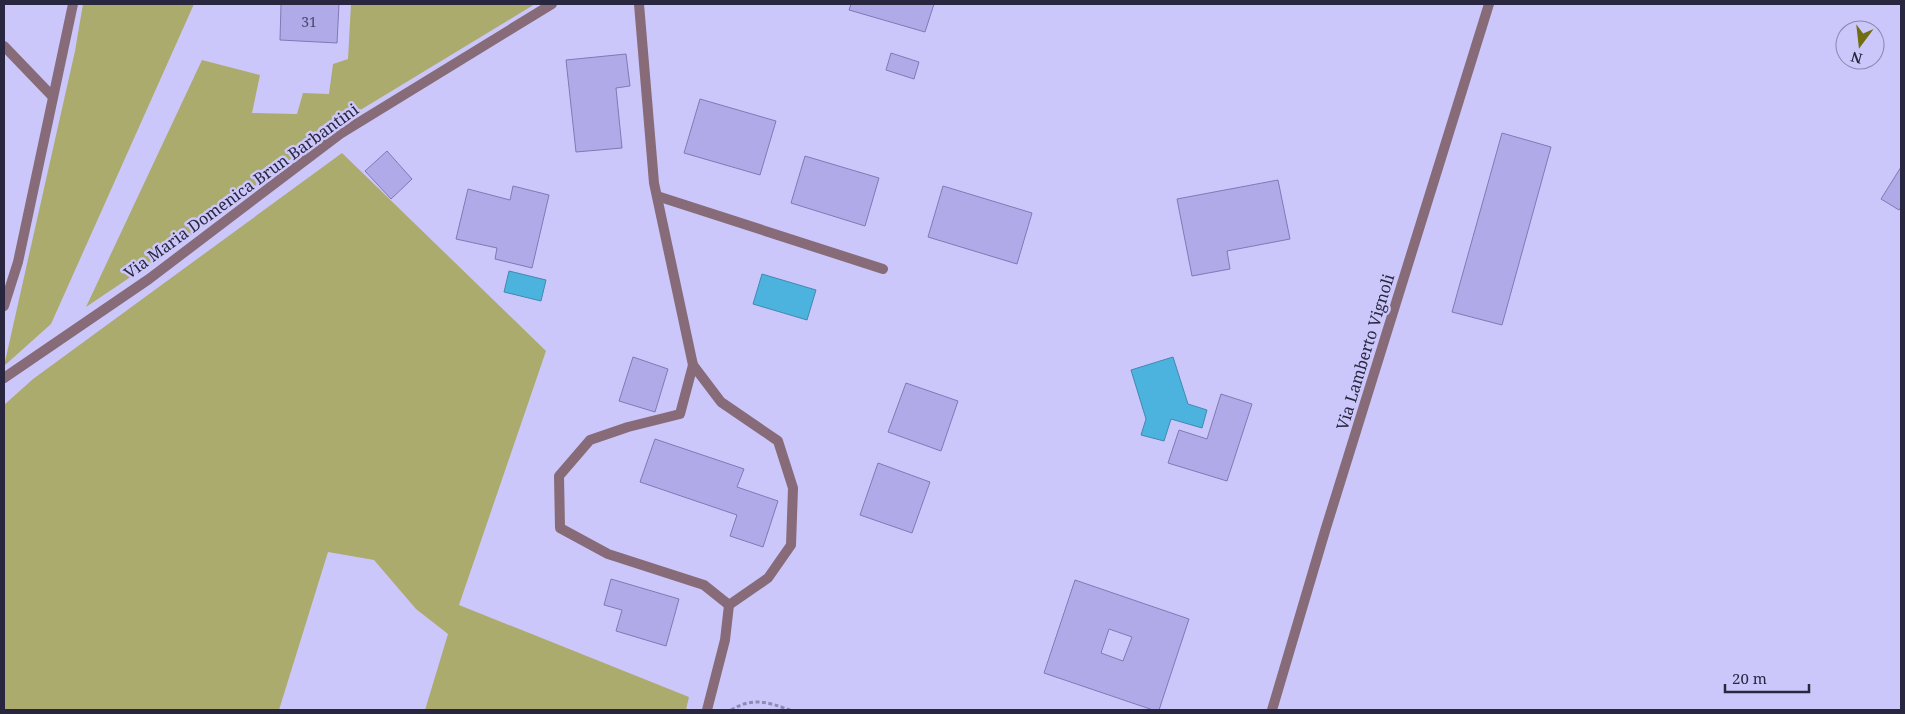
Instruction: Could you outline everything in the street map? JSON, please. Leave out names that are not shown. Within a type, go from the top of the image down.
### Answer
[{"type":"street","points":[[4,306],[18,262],[73,4]]},
{"type":"street","name":"Via Maria Domenica Brun Barbantini","points":[[4,378],[149,279],[340,134],[552,4]]},
{"type":"street","points":[[639,4],[654,183],[693,365],[721,402],[778,441],[793,488],[791,545],[768,578],[729,605],[725,640],[707,710]]},
{"type":"street","name":"Via Lamberto Vignoli","points":[[1272,710],[1328,522],[1489,4]]},
{"type":"street","points":[[4,46],[53,97]]},
{"type":"street","points":[[657,196],[883,269]]},
{"type":"street","points":[[693,365],[680,414],[628,427],[590,440],[558,476],[560,528],[608,554],[704,585],[729,605]]},
{"type":"path","points":[[731,710],[744,703],[767,702],[790,710]]},
{"type":"shaded area","points":[[83,4],[194,4],[51,324],[4,366],[75,51]]},
{"type":"shaded area","points":[[351,4],[535,4],[334,126],[181,243],[86,307],[202,60],[260,75],[252,113],[297,114],[303,93],[329,94],[333,64],[348,59]]},
{"type":"shaded area","points":[[342,153],[546,351],[459,605],[689,697],[686,710],[425,710],[448,634],[416,609],[374,560],[328,552],[279,710],[4,710],[4,405],[33,379]]},
{"type":"water","points":[[509,271],[546,280],[541,301],[504,292]]},
{"type":"water","points":[[762,274],[816,290],[807,320],[753,304]]},
{"type":"water","points":[[1173,357],[1188,404],[1207,410],[1202,428],[1171,419],[1164,441],[1141,435],[1146,419],[1131,370]]},
{"type":"building","points":[[281,4],[339,4],[337,43],[280,40]]},
{"type":"building","points":[[851,4],[934,4],[925,32],[849,10]]},
{"type":"building","points":[[891,53],[919,62],[914,79],[886,70]]},
{"type":"building","points":[[626,54],[630,86],[616,88],[622,148],[576,152],[566,60]]},
{"type":"building","points":[[700,99],[776,121],[760,175],[684,153]]},
{"type":"building","points":[[1502,133],[1551,147],[1502,325],[1452,312]]},
{"type":"building","points":[[387,151],[412,179],[391,199],[365,171]]},
{"type":"building","points":[[805,156],[879,178],[865,226],[791,203]]},
{"type":"building","points":[[1901,167],[1901,207],[1899,210],[1881,199]]},
{"type":"building","points":[[1278,180],[1290,239],[1227,251],[1230,269],[1192,276],[1177,199]]},
{"type":"building","points":[[513,186],[549,195],[532,268],[495,259],[497,248],[456,239],[468,189],[510,200]]},
{"type":"building","points":[[943,186],[1032,213],[1017,264],[928,237]]},
{"type":"building","points":[[633,357],[668,369],[655,412],[619,401]]},
{"type":"building","points":[[906,383],[958,401],[941,451],[888,432]]},
{"type":"building","points":[[1221,394],[1252,404],[1227,481],[1168,463],[1179,430],[1207,439]]},
{"type":"building","points":[[655,439],[744,469],[737,487],[778,501],[763,547],[730,536],[737,515],[640,482]]},
{"type":"building","points":[[878,463],[930,482],[912,533],[860,515]]},
{"type":"building","points":[[611,579],[679,599],[666,646],[616,631],[622,610],[604,605]]},
{"type":"building","points":[[1075,580],[1189,619],[1159,710],[1153,710],[1044,673]],"holes":[[[1109,629],[1132,637],[1123,661],[1101,653]]]}]
